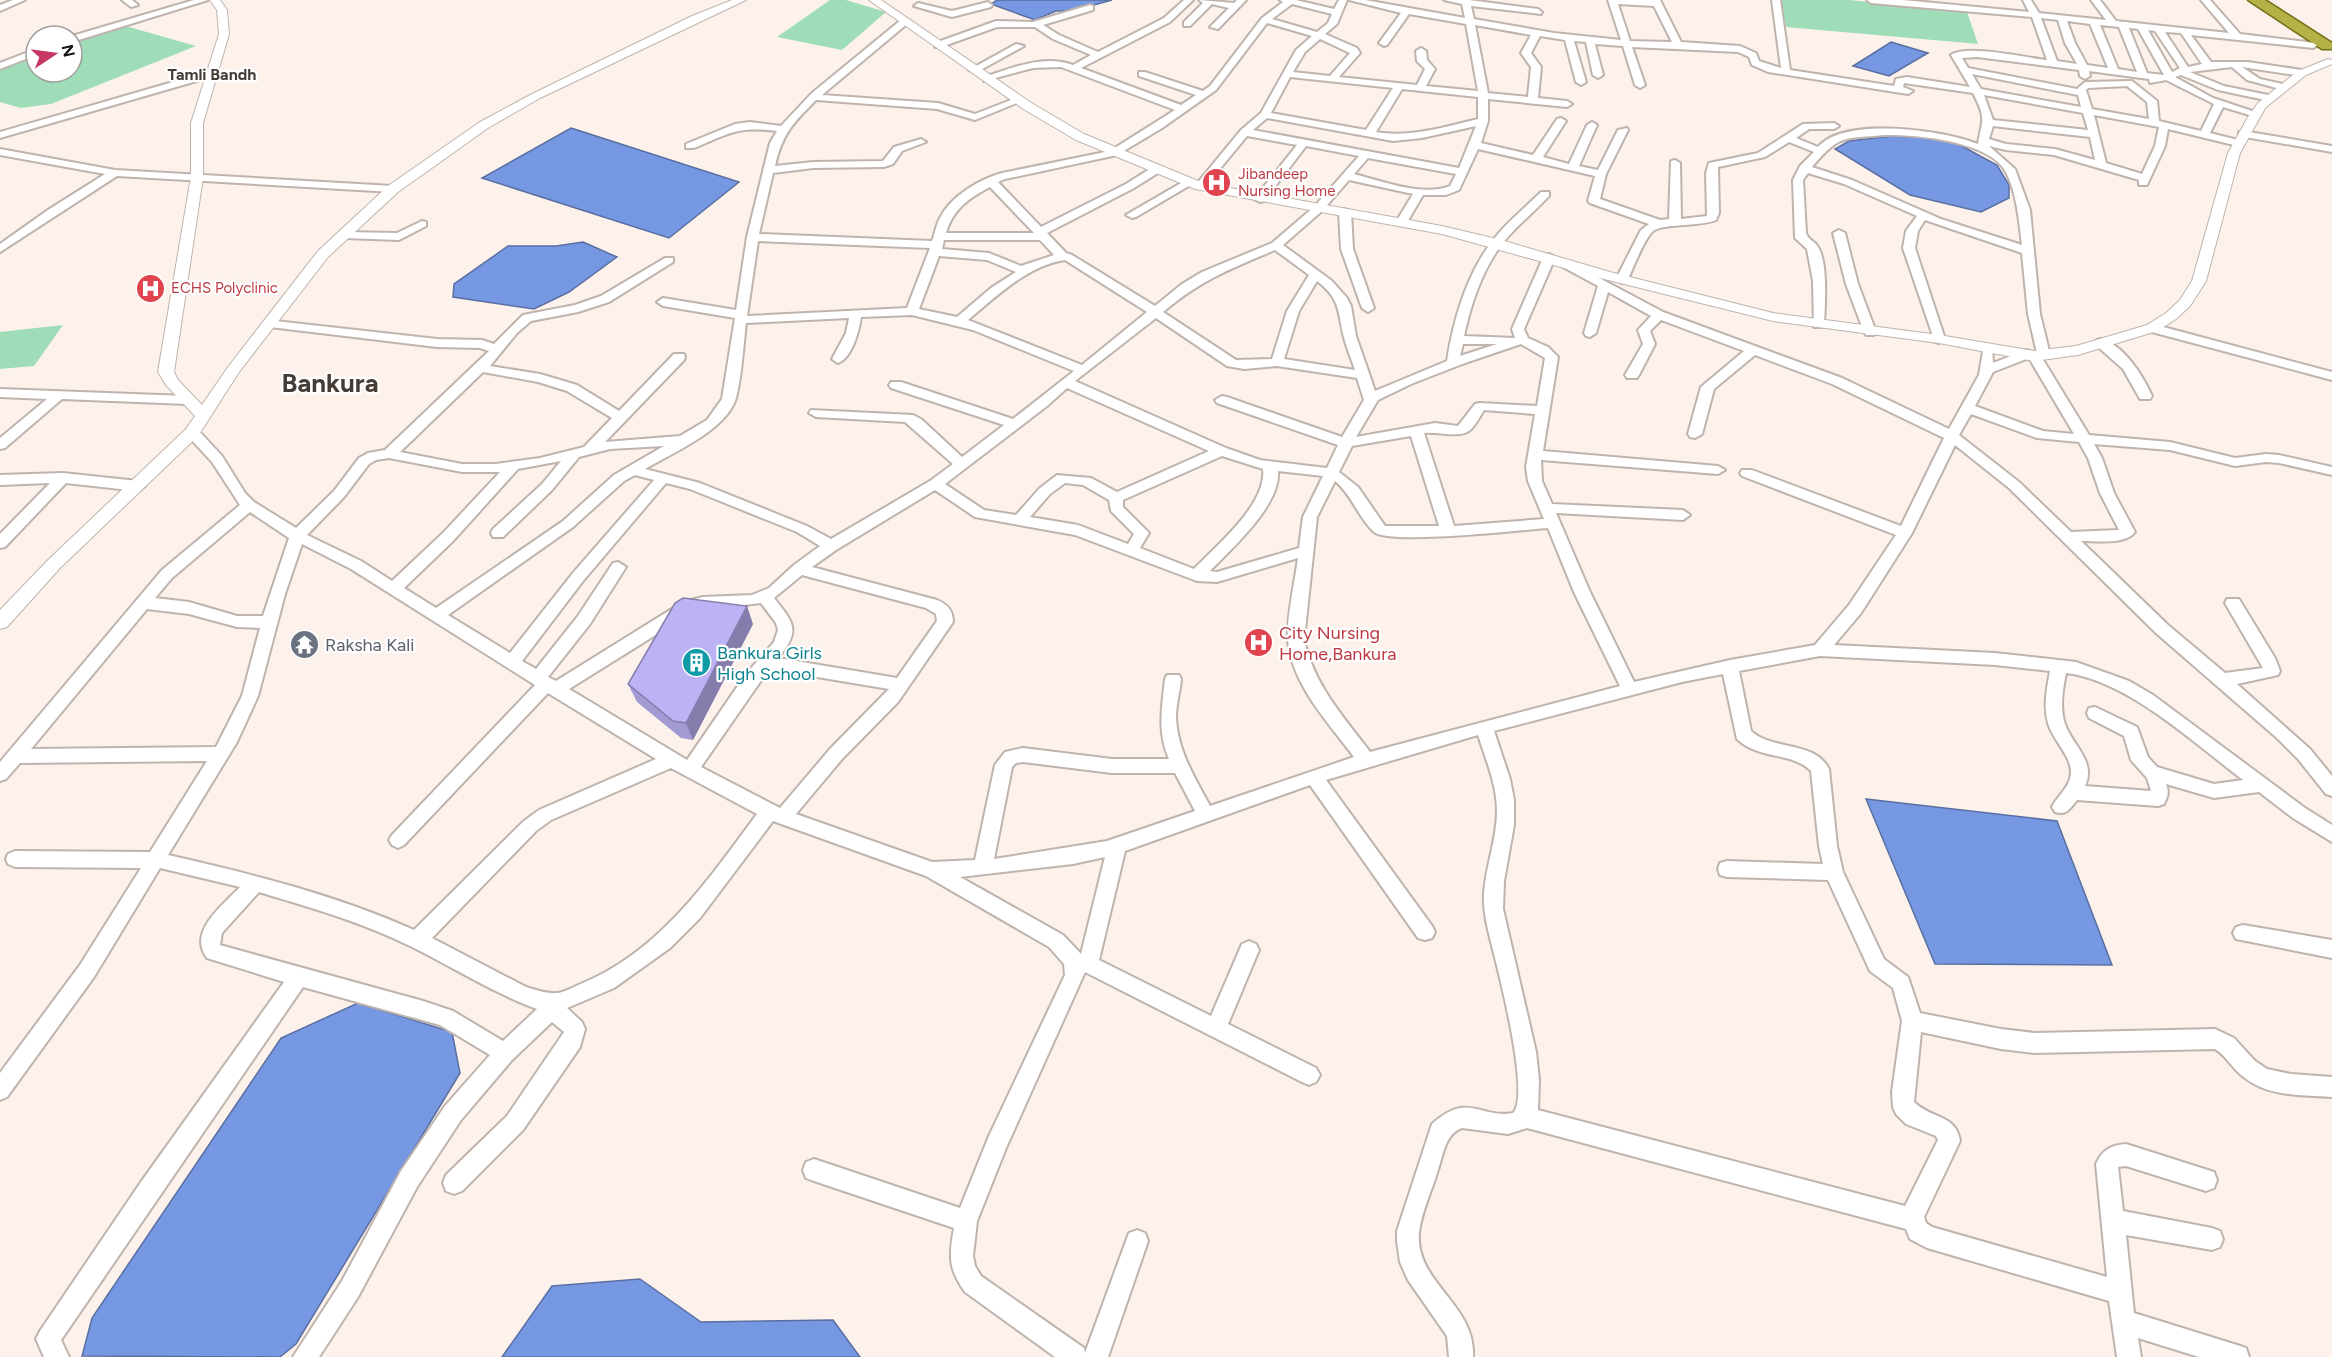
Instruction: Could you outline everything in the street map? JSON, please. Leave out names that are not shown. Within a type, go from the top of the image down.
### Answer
[{"type":"highway","points":[[2255,0],[2299,28],[2325,52]]},
{"type":"street","points":[[0,8],[21,0]]},
{"type":"street","points":[[0,622],[54,564],[192,432],[233,370],[323,254],[393,189],[484,125],[536,96],[696,18],[741,0]]},
{"type":"street","points":[[471,136],[682,30],[755,0]]},
{"type":"street","points":[[874,0],[987,79],[1080,137],[1113,153],[1194,184],[1260,199],[1401,222],[1496,243],[1567,265],[1739,309],[1818,324],[1939,339],[2035,355],[2063,354],[2151,327],[2171,316],[2184,303],[2199,281],[2241,139],[2256,114],[2270,98],[2325,52]]},
{"type":"street","points":[[1074,68],[1167,20],[1189,0]]},
{"type":"street","points":[[1132,215],[1194,184],[1265,115],[1301,50],[1328,29],[1343,0]]},
{"type":"street","points":[[1353,0],[1391,5],[1406,12],[1590,41],[1629,45],[1740,49],[1753,55],[1755,63],[1760,66],[1786,72],[1983,103]]},
{"type":"street","points":[[1448,0],[1538,12]]},
{"type":"street","points":[[1533,100],[1536,67],[1526,53],[1541,34],[1534,0]]},
{"type":"street","points":[[1776,0],[1786,72]]},
{"type":"street","points":[[1871,0],[1924,2],[2061,19],[2225,35],[2325,52]]},
{"type":"street","points":[[1973,0],[1980,9]]},
{"type":"street","points":[[2027,0],[2036,16],[2052,64]]},
{"type":"street","points":[[2095,0],[2119,25],[2143,76]]},
{"type":"street","points":[[2195,0],[2205,0],[2237,37]]},
{"type":"street","points":[[84,35],[118,24],[214,1],[222,10],[224,34],[197,123],[197,177],[166,372],[186,400],[203,415]]},
{"type":"street","points":[[1187,24],[1207,1],[1239,3]]},
{"type":"street","points":[[912,311],[945,218],[952,207],[963,197],[991,181],[1022,171],[1113,153],[1182,109],[1218,82],[1265,20],[1289,1],[1338,13]]},
{"type":"street","points":[[1347,176],[1420,190],[1450,191],[1455,188],[1475,146],[1483,121],[1483,94],[1466,1]]},
{"type":"street","points":[[1640,85],[1629,45],[1612,1],[1657,1],[1678,45]]},
{"type":"street","points":[[0,3],[11,4]]},
{"type":"street","points":[[437,615],[568,524],[619,478],[712,423],[723,411],[729,399],[753,237],[775,143],[782,129],[921,3],[952,14],[988,5]]},
{"type":"street","points":[[1215,27],[1239,3]]},
{"type":"street","points":[[938,45],[996,24],[1036,24],[1090,8]]},
{"type":"street","points":[[1384,43],[1406,12]]},
{"type":"street","points":[[2061,19],[2070,43],[2084,69],[2084,89],[2088,112],[2101,165]]},
{"type":"street","points":[[1265,20],[1319,35],[1350,48],[1355,53],[1332,79]]},
{"type":"street","points":[[2094,22],[2115,73]]},
{"type":"street","points":[[1036,24],[1056,37],[1098,55]]},
{"type":"street","points":[[2142,27],[2163,67],[2219,104],[2256,114]]},
{"type":"street","points":[[2157,28],[2173,74]]},
{"type":"street","points":[[2184,31],[2208,65]]},
{"type":"street","points":[[2225,35],[2238,58],[2241,74],[2247,78],[2284,87]]},
{"type":"street","points":[[1569,38],[1581,82]]},
{"type":"street","points":[[1590,41],[1598,75]]},
{"type":"street","points":[[974,70],[1019,46]]},
{"type":"street","points":[[1420,88],[1430,69],[1422,61],[1421,51]]},
{"type":"street","points":[[2067,537],[2121,535],[2128,532],[2107,492],[2099,465],[2035,355],[2027,221],[2010,169],[1983,146],[1989,130],[1983,103],[1956,55],[1977,54],[2143,76],[2173,74],[2270,98]]},
{"type":"street","points":[[0,66],[24,57]]},
{"type":"street","points":[[1965,70],[2084,89],[2173,74],[2238,58],[2302,73]]},
{"type":"street","points":[[987,79],[1038,64],[1057,63],[1182,109]]},
{"type":"street","points":[[0,135],[211,74]]},
{"type":"street","points":[[1142,74],[1203,94]]},
{"type":"street","points":[[1287,74],[1567,104]]},
{"type":"street","points":[[1898,89],[1899,81],[1907,80],[2159,124],[2204,135],[2332,149]]},
{"type":"street","points":[[1983,141],[2016,148],[2055,152],[2144,180],[2160,146],[2159,124],[2152,101],[2129,82]]},
{"type":"street","points":[[1369,134],[1399,86]]},
{"type":"street","points":[[815,97],[938,106],[975,117],[1019,100]]},
{"type":"street","points":[[2204,135],[2219,104]]},
{"type":"street","points":[[1265,115],[1404,138],[1483,121]]},
{"type":"street","points":[[1537,159],[1561,121]]},
{"type":"street","points":[[1988,122],[2094,134]]},
{"type":"street","points":[[690,146],[735,127],[750,125],[782,129]]},
{"type":"street","points":[[1573,167],[1592,125]]},
{"type":"street","points":[[1623,130],[1601,174],[1594,201],[1660,224],[1675,224],[1699,223],[1712,218],[1713,165],[1761,155],[1807,126],[1834,126]]},
{"type":"street","points":[[1818,324],[1819,280],[1815,252],[1801,238],[1798,180],[1804,168],[1820,151],[1836,137],[1904,131],[1946,135],[1989,153]]},
{"type":"street","points":[[1245,132],[1462,172]]},
{"type":"street","points":[[1788,138],[1820,151]]},
{"type":"street","points":[[770,170],[813,165],[884,164],[889,162],[898,149],[921,142]]},
{"type":"street","points":[[1260,199],[1304,142]]},
{"type":"street","points":[[1475,146],[1601,174]]},
{"type":"street","points":[[0,152],[115,172],[393,189]]},
{"type":"street","points":[[546,684],[689,606],[765,597],[774,592],[799,569],[831,546],[935,484],[1065,382],[1084,370],[1153,312],[1206,275],[1276,245],[1318,209],[1366,154]]},
{"type":"street","points":[[1675,224],[1676,163]]},
{"type":"street","points":[[1804,168],[1848,182],[1923,215],[2028,251]]},
{"type":"street","points":[[753,237],[937,244],[1022,238],[1042,234],[1157,169]]},
{"type":"street","points":[[0,249],[52,212],[115,172]]},
{"type":"street","points":[[991,181],[1062,256]]},
{"type":"street","points":[[1401,222],[1420,190]]},
{"type":"street","points":[[1454,362],[1456,340],[1473,286],[1496,243],[1545,194]]},
{"type":"street","points":[[1345,212],[1344,240],[1368,308]]},
{"type":"street","points":[[1923,215],[1912,231],[1909,248],[1939,339]]},
{"type":"street","points":[[344,235],[399,237],[422,224]]},
{"type":"street","points":[[1622,279],[1647,230],[1660,224]]},
{"type":"street","points":[[1839,233],[1852,284],[1870,332]]},
{"type":"street","points":[[937,244],[989,257],[1016,269],[1029,269]]},
{"type":"street","points":[[1276,245],[1335,291],[1345,306],[1350,336],[1371,400]]},
{"type":"street","points":[[960,321],[995,291],[1029,269],[1062,256],[1068,256],[1208,345],[1232,363],[1244,365],[1277,362],[1363,375]]},
{"type":"street","points":[[1522,340],[1518,329],[1549,258]]},
{"type":"street","points":[[389,454],[481,368],[513,330],[527,318],[578,308],[605,299],[669,260]]},
{"type":"street","points":[[1567,265],[1659,315],[1837,381],[1952,436],[2014,485],[2134,604],[2290,740],[2332,789]]},
{"type":"street","points":[[1277,362],[1293,311],[1315,275]]},
{"type":"street","points":[[1590,333],[1604,285]]},
{"type":"street","points":[[663,302],[741,318],[912,311],[960,321],[1084,370]]},
{"type":"street","points":[[838,359],[852,333],[856,314]]},
{"type":"street","points":[[1632,375],[1649,344],[1644,330],[1659,315]]},
{"type":"street","points":[[270,323],[437,343],[482,344],[496,350]]},
{"type":"street","points":[[2151,327],[2332,376]]},
{"type":"street","points":[[1456,340],[1522,340],[1552,357],[1533,467],[1535,481],[1582,592],[1629,688]]},
{"type":"street","points":[[1366,760],[1328,709],[1299,660],[1296,640],[1310,517],[1346,443],[1371,400],[1398,384],[1454,362],[1522,340]]},
{"type":"street","points":[[2102,343],[2130,368],[2142,386],[2145,396]]},
{"type":"street","points":[[1820,650],[1855,609],[1905,533],[1952,436],[1982,385],[1987,370],[1988,348]]},
{"type":"street","points":[[1695,434],[1708,387],[1753,350]]},
{"type":"street","points":[[1987,370],[2035,355]]},
{"type":"street","points":[[590,448],[679,357]]},
{"type":"street","points":[[481,368],[540,378],[572,388],[621,418]]},
{"type":"street","points":[[1065,382],[1221,451],[1270,466],[1331,473],[1349,484],[1380,529],[1393,532],[1448,531],[1552,523]]},
{"type":"street","points":[[896,385],[1014,424]]},
{"type":"street","points":[[0,393],[186,400]]},
{"type":"street","points":[[0,445],[59,395]]},
{"type":"street","points":[[1222,400],[1346,443],[1435,427],[1459,430],[1465,428],[1480,407],[1543,411]]},
{"type":"street","points":[[1967,408],[2031,432],[2170,447],[2235,462],[2266,458],[2279,459],[2332,471]]},
{"type":"street","points":[[816,413],[908,418],[916,422],[961,464]]},
{"type":"street","points":[[1416,431],[1448,531]]},
{"type":"street","points":[[192,432],[217,459],[240,496],[249,505],[297,536],[356,565],[671,760],[776,814],[932,870],[1056,941],[1081,963],[1309,1075]]},
{"type":"street","points":[[0,1090],[87,971],[221,754],[250,696],[270,621],[297,536],[339,494],[364,461],[373,456],[389,454],[462,468],[513,466],[609,445],[683,440]]},
{"type":"street","points":[[1116,498],[1221,451]]},
{"type":"street","points":[[498,533],[547,488],[575,453]]},
{"type":"street","points":[[1536,455],[1718,470]]},
{"type":"street","points":[[394,588],[448,537],[513,466]]},
{"type":"street","points":[[1197,576],[1243,526],[1263,499],[1272,479],[1270,466]]},
{"type":"street","points":[[633,470],[695,486],[737,505],[802,529],[831,546]]},
{"type":"street","points":[[1747,473],[1905,533]]},
{"type":"street","points":[[0,480],[63,478],[138,486]]},
{"type":"street","points":[[0,543],[63,478]]},
{"type":"street","points":[[512,662],[578,577],[663,478]]},
{"type":"street","points":[[1019,521],[1045,491],[1062,478],[1086,481],[1116,498]]},
{"type":"street","points":[[935,484],[980,514],[1078,530],[1197,576],[1217,577],[1305,551]]},
{"type":"street","points":[[1116,498],[1116,508],[1142,533],[1141,538],[1131,549]]},
{"type":"street","points":[[0,774],[142,603],[179,563],[249,505]]},
{"type":"street","points":[[1546,508],[1683,515]]},
{"type":"street","points":[[398,840],[546,684],[618,567]]},
{"type":"street","points":[[305,1357],[350,1288],[409,1179],[429,1147],[453,1113],[505,1053],[555,1005],[607,982],[663,942],[708,894],[776,814],[892,698],[945,622],[946,614],[942,608],[799,569]]},
{"type":"street","points":[[689,770],[765,662],[781,644],[786,630],[784,622],[765,597]]},
{"type":"street","points":[[142,603],[188,608],[238,624],[270,621]]},
{"type":"street","points":[[2222,680],[2263,675],[2272,671],[2269,662],[2233,603]]},
{"type":"street","points":[[932,870],[983,868],[1073,856],[1117,846],[1366,760],[1484,727],[1629,688],[1730,666],[1820,650],[1995,659],[2059,666],[2095,674],[2124,685],[2147,699],[2332,834]]},
{"type":"street","points":[[765,662],[901,685]]},
{"type":"street","points":[[1730,666],[1741,728],[1746,739],[1756,745],[1807,758],[1820,769],[1828,846],[1834,872],[1877,965],[1901,982],[1912,1022],[1903,1092],[1904,1107],[1914,1117],[1943,1128],[1948,1134],[1949,1141],[1912,1216],[1918,1231],[1927,1237],[2120,1292]]},
{"type":"street","points":[[2059,666],[2055,692],[2056,724],[2080,772],[2080,778],[2061,807]]},
{"type":"street","points":[[1173,679],[1168,716],[1170,734],[1181,766],[1206,815]]},
{"type":"street","points":[[2095,713],[2131,732],[2140,760],[2147,769],[2155,774],[2214,791],[2262,785]]},
{"type":"street","points":[[1461,1357],[1461,1345],[1456,1326],[1416,1273],[1410,1257],[1408,1231],[1440,1131],[1446,1123],[1462,1116],[1508,1124],[1517,1122],[1524,1117],[1530,1102],[1522,1036],[1508,967],[1495,920],[1495,871],[1505,828],[1506,808],[1484,727]]},
{"type":"street","points":[[15,756],[221,754]]},
{"type":"street","points":[[983,868],[1004,765],[1011,757],[1023,755],[1112,766],[1181,766]]},
{"type":"street","points":[[417,940],[538,820],[578,799],[671,760]]},
{"type":"street","points":[[2072,792],[2158,799],[2160,793],[2155,774]]},
{"type":"street","points":[[1314,777],[1425,932]]},
{"type":"street","points":[[1075,1357],[972,1284],[963,1271],[961,1256],[966,1221],[998,1144],[1081,963],[1117,846]]},
{"type":"street","points":[[15,859],[157,860],[256,883],[368,918],[417,940],[520,994],[555,1005],[575,1029],[573,1040],[528,1108],[454,1183]]},
{"type":"street","points":[[1728,869],[1834,872]]},
{"type":"street","points":[[256,883],[215,927],[211,935],[210,947],[214,952],[435,1014],[505,1053]]},
{"type":"street","points":[[2243,933],[2332,949]]},
{"type":"street","points":[[1215,1028],[1249,950]]},
{"type":"street","points":[[57,1357],[48,1340],[298,977]]},
{"type":"street","points":[[1912,1022],[2035,1043],[2215,1039],[2229,1045],[2251,1071],[2263,1078],[2332,1087]]},
{"type":"street","points":[[1524,1117],[1913,1220]]},
{"type":"street","points":[[2129,1357],[2123,1321],[2107,1164],[2113,1157],[2126,1155],[2206,1180]]},
{"type":"street","points":[[814,1170],[966,1221]]},
{"type":"street","points":[[2113,1221],[2212,1239]]},
{"type":"street","points":[[1096,1357],[1137,1241]]},
{"type":"street","points":[[2123,1321],[2237,1357]]},
{"type":"green space","points":[[830,0],[846,0],[886,12],[842,50],[777,37]]},
{"type":"green space","points":[[1781,0],[1850,0],[1967,12],[1978,44],[1786,27]]},
{"type":"green space","points":[[122,25],[196,46],[51,104],[21,108],[0,102],[0,70],[24,61],[24,84],[84,84],[84,39]]},
{"type":"green space","points":[[63,325],[34,366],[0,369],[0,332]]},
{"type":"water","points":[[997,0],[1112,0],[1072,11],[1056,11],[1035,20],[991,4]]},
{"type":"water","points":[[1891,42],[1928,53],[1889,76],[1853,66]]},
{"type":"water","points":[[571,128],[739,182],[669,238],[482,178]]},
{"type":"water","points":[[1892,136],[1947,138],[1997,165],[2009,185],[2009,198],[1981,212],[1910,195],[1835,149],[1849,141]]},
{"type":"water","points":[[583,242],[617,257],[569,292],[534,309],[453,297],[454,284],[508,246],[556,246]]},
{"type":"water","points":[[1866,799],[2057,821],[2112,965],[1935,964]]},
{"type":"water","points":[[358,1003],[452,1032],[460,1073],[296,1344],[280,1357],[82,1356],[92,1318],[281,1038]]},
{"type":"water","points":[[640,1279],[701,1322],[833,1320],[860,1357],[502,1357],[552,1286]]},
{"type":"building","name":"Bankura Girls High School","points":[[683,598],[747,606],[686,723],[673,721],[628,684],[675,603]]},
{"type":"place","name":"Jibandeep Nursing Home","points":[[1217,183]]},
{"type":"place","name":"ECHS Polyclinic","points":[[150,288]]},
{"type":"place","name":"City Nursing Home,Bankura","points":[[1258,643]]},
{"type":"place","name":"Raksha Kali","points":[[304,645]]},
{"type":"place","name":"Bankura Girls High School","points":[[696,663]]},
{"type":"district","name":"Tamli Bandh","points":[[212,74]]},
{"type":"district","name":"Bankura","points":[[330,383]]}]
